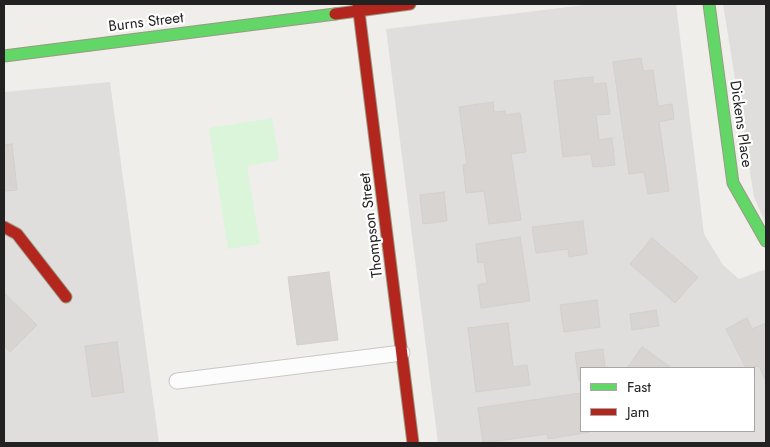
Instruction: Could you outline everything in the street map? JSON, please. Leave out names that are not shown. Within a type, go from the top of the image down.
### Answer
[{"type":"street","name":"Burns Street","points":[[4,56],[359,7],[410,4]]},
{"type":"street","name":"Dickens Place","points":[[708,4],[733,182],[766,241]]},
{"type":"street","name":"Thompson Street","points":[[359,7],[413,443]]},
{"type":"street","points":[[4,227],[17,234],[66,297]]},
{"type":"lane","points":[[177,381],[402,353]]},
{"type":"shaded area","points":[[593,4],[676,4],[704,234],[723,265],[739,279],[766,269],[766,443],[438,443],[386,29]]},
{"type":"shaded area","points":[[723,4],[766,4],[766,224],[754,197]]},
{"type":"shaded area","points":[[110,82],[159,443],[4,443],[4,92]]},
{"type":"green space","points":[[272,118],[279,160],[247,166],[260,244],[228,249],[209,128]]},
{"type":"building","points":[[641,58],[643,71],[653,70],[658,106],[672,104],[674,119],[659,122],[669,191],[648,194],[644,172],[629,174],[613,62]]},
{"type":"building","points":[[593,77],[593,84],[606,83],[610,114],[596,115],[599,140],[612,138],[615,165],[593,167],[591,154],[563,157],[554,81]]},
{"type":"building","points":[[493,102],[494,112],[505,111],[505,115],[520,113],[526,152],[511,154],[521,220],[489,224],[484,191],[466,193],[463,165],[467,164],[459,107]]},
{"type":"building","points":[[12,144],[17,190],[4,191],[4,145]]},
{"type":"building","points":[[444,192],[447,221],[423,224],[420,195]]},
{"type":"building","points":[[583,221],[587,254],[569,257],[568,249],[536,253],[532,227]]},
{"type":"building","points":[[520,237],[530,301],[481,308],[478,285],[487,283],[484,262],[478,263],[476,244]]},
{"type":"building","points":[[652,238],[698,277],[675,303],[630,264]]},
{"type":"building","points":[[329,272],[338,340],[297,345],[288,277]]},
{"type":"building","points":[[4,293],[37,325],[10,352],[4,345]]},
{"type":"building","points":[[597,300],[600,327],[564,332],[560,305]]},
{"type":"building","points":[[656,310],[659,326],[632,330],[630,314]]},
{"type":"building","points":[[747,318],[752,329],[766,323],[766,382],[759,366],[745,367],[726,329]]},
{"type":"building","points":[[508,323],[513,367],[527,365],[530,385],[476,392],[468,328]]},
{"type":"building","points":[[117,342],[124,392],[92,397],[85,346]]},
{"type":"building","points":[[642,347],[671,367],[628,367]]},
{"type":"building","points":[[603,349],[605,367],[580,367],[579,381],[575,353]]},
{"type":"building","points":[[580,393],[580,432],[590,432],[548,439],[547,434],[483,443],[478,408]]},
{"type":"traffic: fast","points":[[709,4],[733,183],[766,241]]},
{"type":"traffic: fast","points":[[4,56],[335,14]]},
{"type":"traffic: jam","points":[[358,4],[413,443]]},
{"type":"traffic: jam","points":[[335,14],[410,4]]},
{"type":"traffic: jam","points":[[4,227],[17,234],[66,297]]}]
